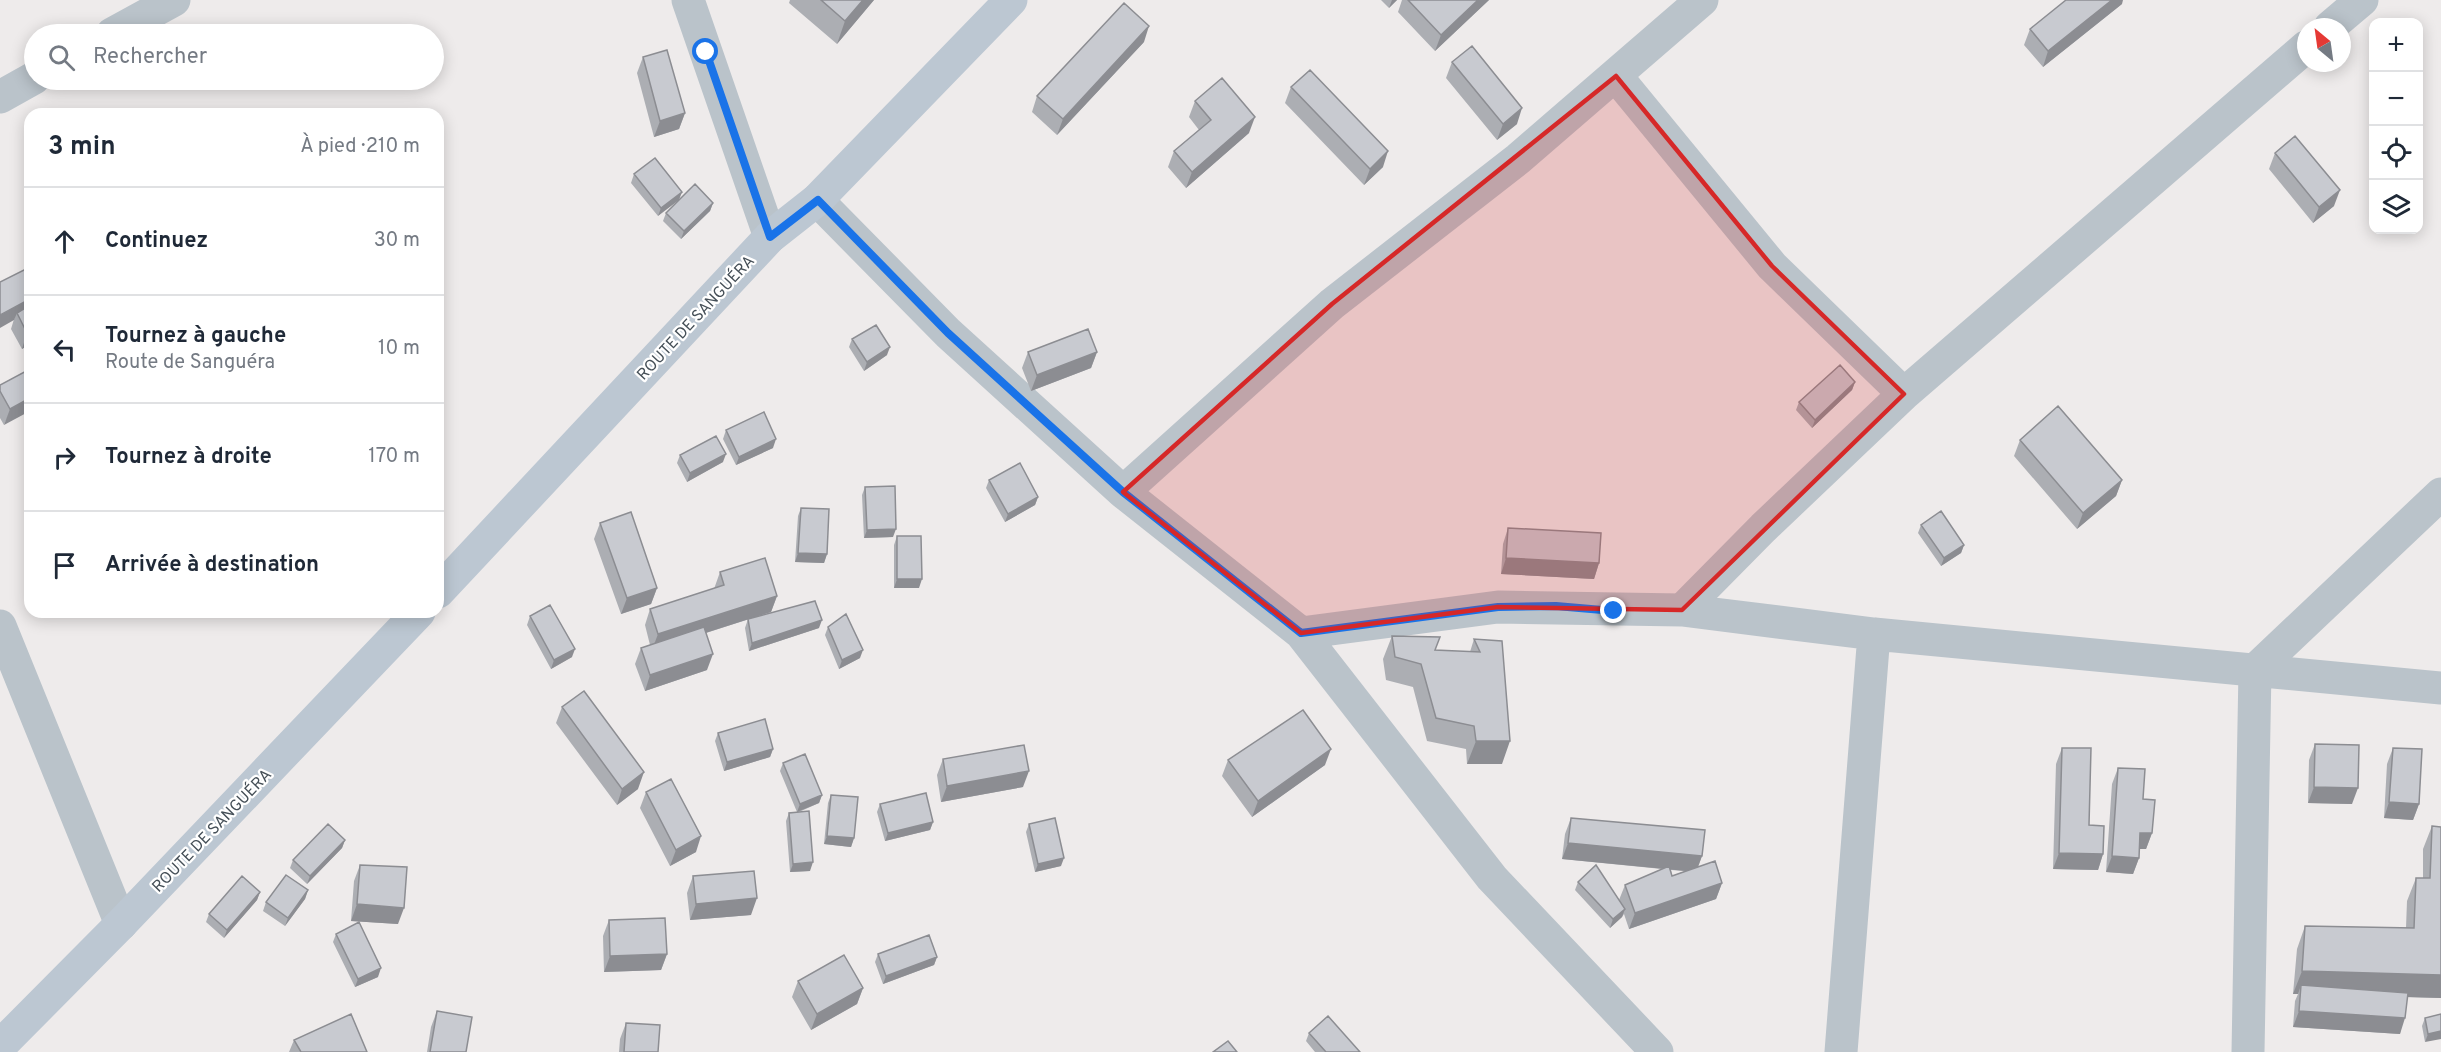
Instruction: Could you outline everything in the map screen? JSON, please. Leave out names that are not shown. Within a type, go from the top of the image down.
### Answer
[{"type":"street","points":[[130,24],[174,0]]},
{"type":"street","points":[[688,0],[770,237]]},
{"type":"street","name":"ROUTE DE SANGUÉRA","points":[[444,586],[770,237],[818,200],[1011,0]]},
{"type":"street","points":[[1123,492],[1332,304],[1518,159],[1702,0]]},
{"type":"street","points":[[2341,18],[2362,0]]},
{"type":"street","points":[[1682,610],[1763,528],[1904,394],[2297,55]]},
{"type":"street","points":[[1616,76],[1772,266],[1904,394]]},
{"type":"street","points":[[0,97],[24,84]]},
{"type":"street","points":[[818,200],[948,333],[1123,492],[1301,633],[1492,878],[1657,1052]]},
{"type":"street","points":[[2248,1052],[2255,670],[2441,494]]},
{"type":"street","points":[[1301,633],[1498,607],[1682,610],[1874,634],[2441,688]]},
{"type":"street","name":"ROUTE DE SANGUÉRA","points":[[0,1046],[121,924],[413,618]]},
{"type":"street","points":[[0,626],[121,924]]},
{"type":"street","points":[[1841,1052],[1874,634]]},
{"type":"highlighted area","points":[[1616,76],[1772,266],[1904,394],[1682,610],[1498,607],[1301,633],[1123,492],[1332,304]]},
{"type":"building","points":[[821,0],[863,0],[845,21]]},
{"type":"building","points":[[1408,0],[1478,0],[1441,35]]},
{"type":"building","points":[[2066,0],[2112,0],[2048,51],[2030,29]]},
{"type":"building","points":[[1124,3],[1149,26],[1063,119],[1037,96]]},
{"type":"building","points":[[1472,46],[1522,108],[1503,124],[1452,62]]},
{"type":"building","points":[[667,50],[685,113],[660,121],[643,57]]},
{"type":"building","points":[[1310,70],[1388,151],[1370,169],[1291,87]]},
{"type":"building","points":[[1222,78],[1255,117],[1192,172],[1174,151],[1211,120],[1195,101]]},
{"type":"building","points":[[2295,136],[2340,190],[2319,207],[2275,153]]},
{"type":"building","points":[[655,158],[682,192],[661,208],[634,174]]},
{"type":"building","points":[[695,184],[713,203],[684,231],[666,213]]},
{"type":"building","points":[[24,270],[24,302],[0,315],[0,282]]},
{"type":"building","points":[[24,309],[24,327],[17,313]]},
{"type":"building","points":[[876,325],[890,347],[867,362],[852,339]]},
{"type":"building","points":[[1088,329],[1097,352],[1037,375],[1028,352]]},
{"type":"building","points":[[1840,365],[1855,382],[1815,420],[1799,402]]},
{"type":"building","points":[[24,372],[24,401],[10,409],[0,391],[0,385]]},
{"type":"building","points":[[2058,406],[2122,480],[2083,513],[2020,440]]},
{"type":"building","points":[[764,412],[776,439],[739,457],[726,430]]},
{"type":"building","points":[[716,436],[726,454],[690,473],[680,455]]},
{"type":"building","points":[[1020,463],[1038,497],[1008,514],[989,480]]},
{"type":"building","points":[[895,486],[896,529],[867,530],[865,487]]},
{"type":"building","points":[[801,508],[829,509],[827,554],[798,553]]},
{"type":"building","points":[[1941,511],[1964,545],[1944,558],[1921,525]]},
{"type":"building","points":[[631,512],[657,588],[627,598],[600,523]]},
{"type":"building","points":[[1508,528],[1601,533],[1599,563],[1506,558]]},
{"type":"building","points":[[897,536],[921,536],[922,579],[897,579]]},
{"type":"building","points":[[765,558],[777,596],[658,634],[650,609],[724,585],[720,572]]},
{"type":"building","points":[[815,601],[822,620],[752,643],[748,619]]},
{"type":"building","points":[[550,605],[575,649],[554,660],[530,616]]},
{"type":"building","points":[[846,614],[863,650],[842,660],[828,627]]},
{"type":"building","points":[[704,627],[713,654],[650,675],[641,648]]},
{"type":"building","points":[[1392,636],[1440,637],[1435,650],[1480,652],[1474,639],[1502,641],[1510,741],[1476,741],[1474,726],[1436,718],[1421,664],[1395,657]]},
{"type":"building","points":[[584,691],[644,772],[622,789],[562,707]]},
{"type":"building","points":[[1303,710],[1331,749],[1258,801],[1228,760]]},
{"type":"building","points":[[765,719],[773,749],[727,762],[718,733]]},
{"type":"building","points":[[2315,744],[2359,745],[2358,788],[2314,787]]},
{"type":"building","points":[[1024,745],[1029,771],[947,786],[943,759]]},
{"type":"building","points":[[2062,748],[2091,748],[2089,825],[2104,826],[2103,854],[2059,853]]},
{"type":"building","points":[[2393,748],[2422,749],[2419,804],[2389,802]]},
{"type":"building","points":[[805,754],[822,795],[800,804],[783,763]]},
{"type":"building","points":[[2118,768],[2145,769],[2143,799],[2155,800],[2152,833],[2140,833],[2139,858],[2112,856]]},
{"type":"building","points":[[671,779],[701,836],[676,850],[646,792]]},
{"type":"building","points":[[926,793],[933,822],[888,833],[880,804]]},
{"type":"building","points":[[831,795],[858,797],[854,838],[827,836]]},
{"type":"building","points":[[809,811],[813,862],[793,864],[789,813]]},
{"type":"building","points":[[1055,818],[1064,858],[1038,864],[1029,824]]},
{"type":"building","points":[[1571,818],[1705,830],[1702,856],[1568,843]]},
{"type":"building","points":[[328,824],[345,840],[310,876],[293,860]]},
{"type":"building","points":[[2432,826],[2441,827],[2441,975],[2302,971],[2305,926],[2414,928],[2416,878],[2430,878]]},
{"type":"building","points":[[1715,861],[1722,883],[1635,913],[1625,885],[1669,866],[1672,876]]},
{"type":"building","points":[[360,865],[407,867],[404,908],[357,904]]},
{"type":"building","points":[[1596,865],[1625,909],[1613,919],[1578,882]]},
{"type":"building","points":[[754,871],[757,898],[696,904],[693,876]]},
{"type":"building","points":[[286,875],[308,890],[288,918],[266,902]]},
{"type":"building","points":[[242,876],[260,892],[227,930],[209,914]]},
{"type":"building","points":[[665,918],[667,954],[610,956],[609,920]]},
{"type":"building","points":[[359,922],[381,968],[358,979],[336,934]]},
{"type":"building","points":[[929,935],[937,957],[886,976],[878,954]]},
{"type":"building","points":[[844,955],[863,988],[817,1014],[798,981]]},
{"type":"building","points":[[2301,985],[2408,993],[2405,1018],[2299,1011]]},
{"type":"building","points":[[437,1011],[472,1017],[466,1052],[430,1052]]},
{"type":"building","points":[[351,1014],[367,1052],[301,1052],[294,1040]]},
{"type":"building","points":[[2441,1014],[2441,1031],[2428,1034],[2425,1018]]},
{"type":"building","points":[[1328,1016],[1360,1052],[1326,1052],[1309,1033]]},
{"type":"building","points":[[626,1023],[660,1025],[658,1052],[624,1052]]},
{"type":"building","points":[[1228,1041],[1237,1052],[1213,1052]]},
{"type":"route","points":[[706,52],[770,237],[818,200],[948,333],[1123,492],[1301,633],[1498,607],[1556,606],[1614,611]]}]
